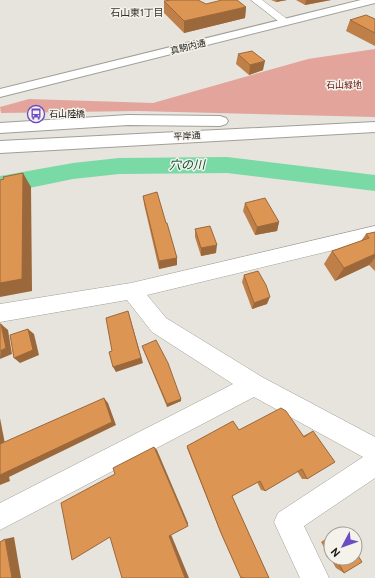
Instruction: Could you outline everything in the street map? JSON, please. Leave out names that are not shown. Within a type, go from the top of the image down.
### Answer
[{"type":"main road","name":"真駒内通","points":[[0,93],[375,0]]},
{"type":"main road","points":[[0,84],[235,30],[266,28]]},
{"type":"main road","points":[[0,103],[243,38],[266,28]]},
{"type":"main road","name":"平岸通","points":[[0,128],[128,120],[289,122],[375,127]]},
{"type":"main road","name":"平岸通","points":[[0,147],[375,127]]},
{"type":"street","points":[[256,0],[286,22]]},
{"type":"street","points":[[0,313],[131,290],[375,233]]},
{"type":"street","points":[[131,290],[159,325],[254,385],[375,450]]},
{"type":"street","points":[[0,518],[254,385]]},
{"type":"street","points":[[315,578],[287,522],[375,463]]},
{"type":"green space","name":"石山緑地","points":[[375,49],[375,117],[137,111],[1,113],[0,107],[29,99],[153,103],[308,59]]},
{"type":"building","points":[[198,0],[206,4],[222,0],[237,0],[246,7],[184,21],[164,1]]},
{"type":"building","points":[[366,15],[375,19],[375,33],[350,20]]},
{"type":"building","points":[[252,51],[265,61],[250,65],[238,54]]},
{"type":"building","points":[[23,173],[22,279],[0,283],[0,180],[4,179],[3,177]]},
{"type":"building","points":[[157,192],[177,258],[159,261],[143,196]]},
{"type":"building","points":[[265,198],[279,222],[257,227],[245,203]]},
{"type":"building","points":[[210,226],[217,245],[201,248],[195,229]]},
{"type":"building","points":[[375,232],[375,254],[344,268],[332,251],[369,238],[366,234]]},
{"type":"building","points":[[258,271],[266,285],[270,297],[254,303],[244,275]]},
{"type":"building","points":[[128,311],[141,358],[113,367],[109,352],[112,351],[106,318]]},
{"type":"building","points":[[0,324],[6,348],[0,351]]},
{"type":"building","points":[[28,329],[33,350],[14,358],[10,335]]},
{"type":"building","points":[[156,340],[168,363],[181,399],[167,404],[142,346]]},
{"type":"building","points":[[104,398],[112,422],[0,475],[0,444]]},
{"type":"building","points":[[281,408],[286,411],[304,437],[313,431],[335,462],[307,479],[302,469],[265,491],[260,481],[232,496],[269,578],[241,578],[221,533],[187,446],[233,421],[239,430]]},
{"type":"building","points":[[154,447],[188,526],[169,536],[185,578],[122,578],[110,537],[72,560],[61,503],[115,474],[113,468]]},
{"type":"building","points":[[5,539],[12,578],[0,578],[0,542]]},
{"type":"building","points":[[340,566],[355,566],[344,573]]},
{"type":"waterway","name":"穴の川","points":[[0,185],[73,171],[119,166],[227,165],[375,183]]},
{"type":"place","name":"石山陸橋","points":[[36,114]]},
{"type":"district","name":"石山東1丁目","points":[[137,12]]}]
